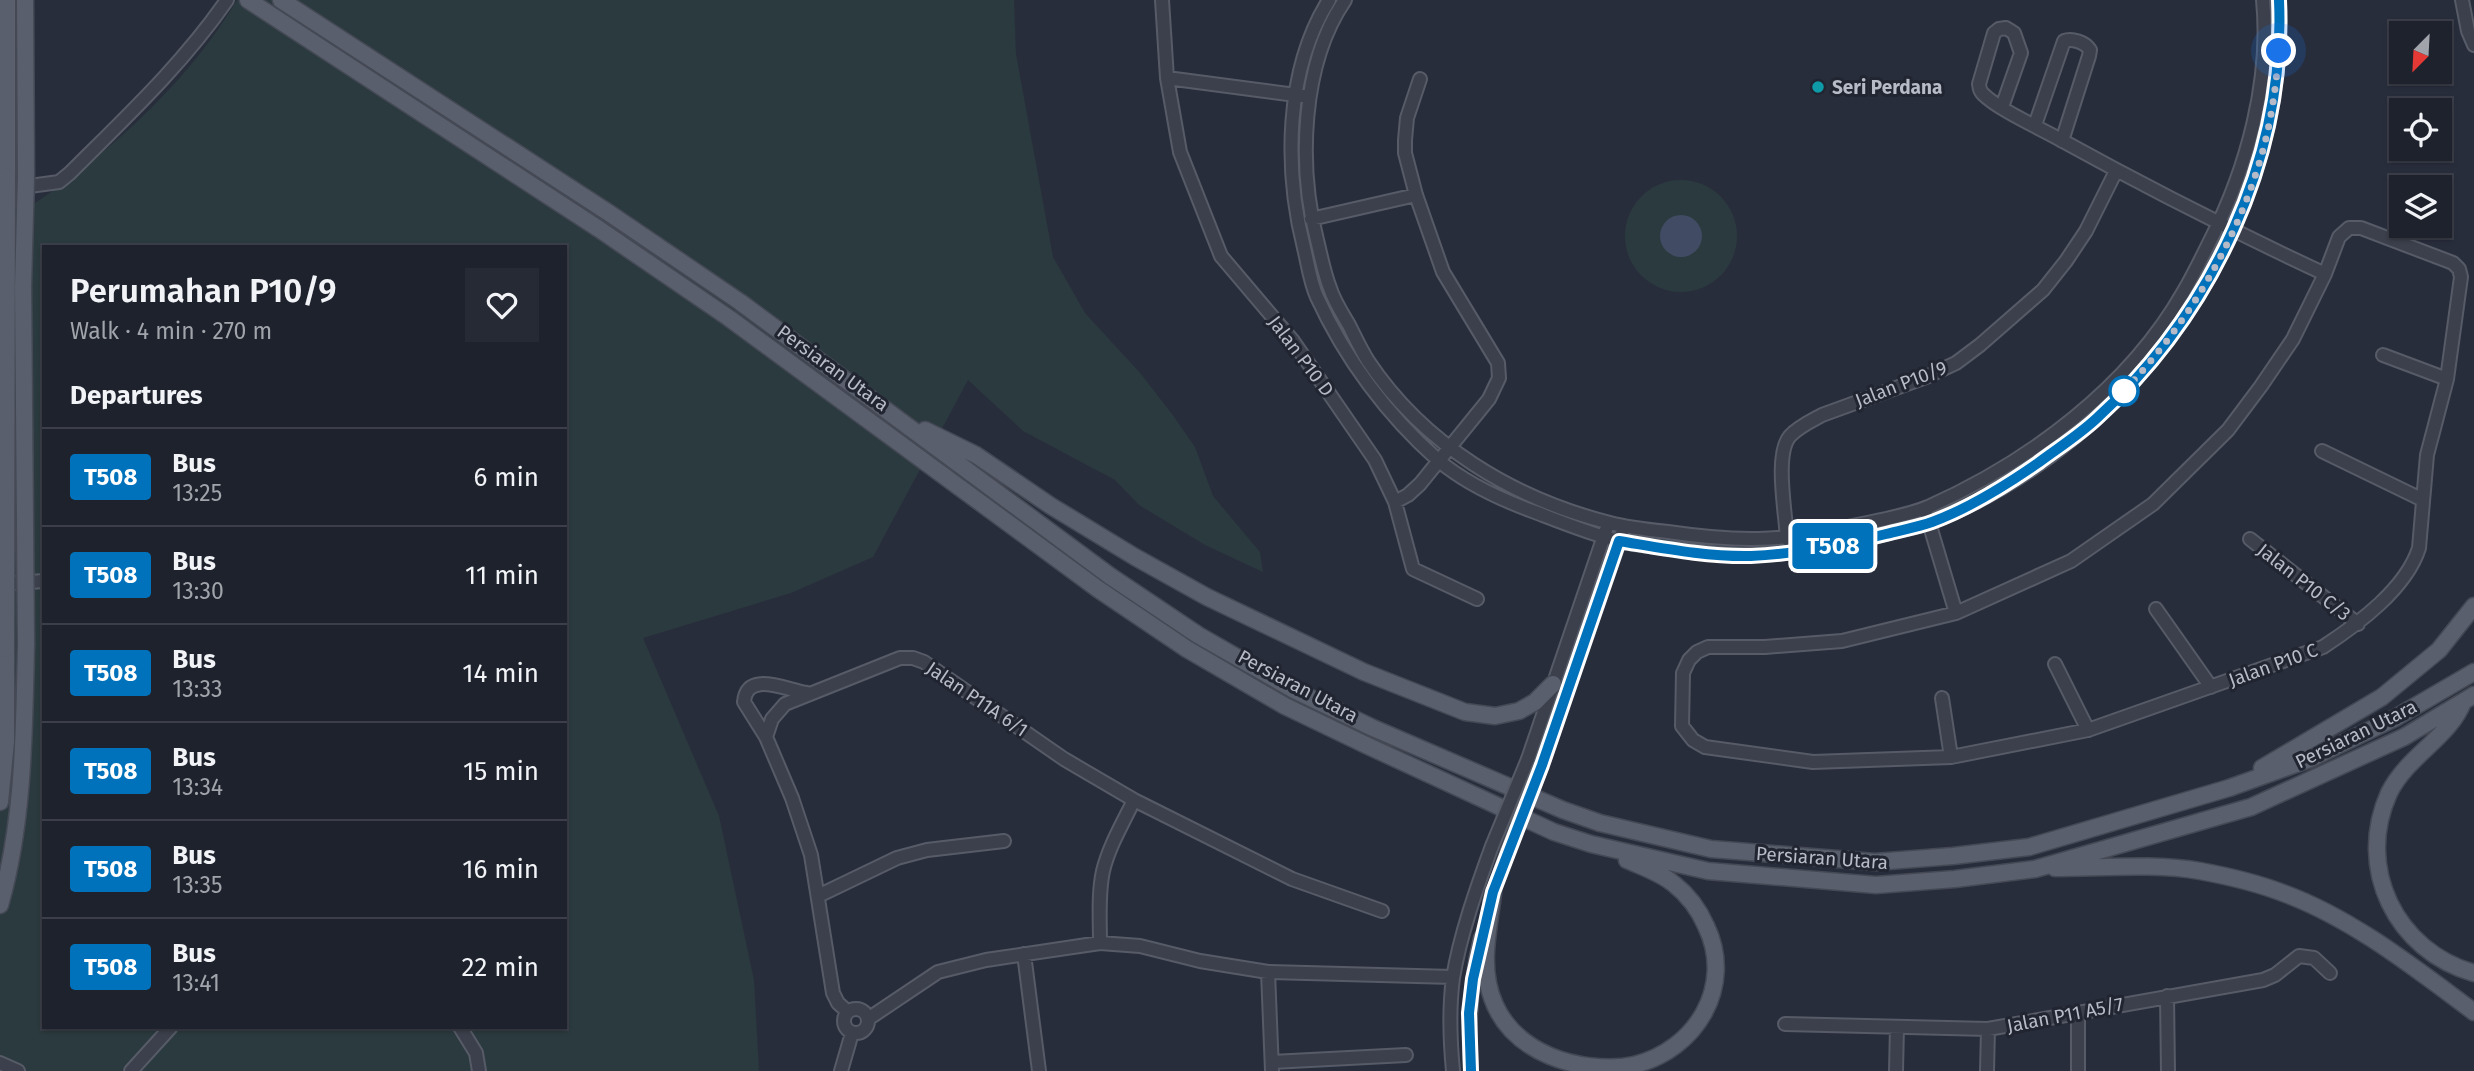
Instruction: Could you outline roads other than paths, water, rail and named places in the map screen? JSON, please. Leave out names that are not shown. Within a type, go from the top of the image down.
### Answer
[{"type":"main road","points":[[0,23],[5,0]]},
{"type":"main road","points":[[0,802],[6,742],[5,0]]},
{"type":"main road","points":[[0,905],[19,801],[26,645],[23,285],[26,177],[25,0]]},
{"type":"main road","name":"Persiaran Utara","points":[[248,0],[599,229],[729,318],[1098,589],[1186,649],[1285,706],[1343,734],[1554,832],[1591,844],[1708,871],[1876,885],[2035,869],[2251,807],[2404,737],[2468,698]]},
{"type":"main road","name":"Persiaran Utara","points":[[281,0],[609,213],[740,302],[1110,576],[1198,635],[1294,690],[1373,728],[1563,810],[1600,823],[1711,849],[1875,862],[2029,847],[2229,788],[2310,759],[2395,718],[2474,672]]},
{"type":"main road","points":[[888,411],[976,455],[1062,513],[1207,597],[1363,672],[1465,712],[1495,716],[1519,711],[1535,702],[1553,684]]},
{"type":"main road","points":[[2229,788],[2382,697],[2439,650],[2474,606]]},
{"type":"main road","points":[[2468,698],[2453,722],[2403,771],[2390,793],[2381,820],[2377,845],[2379,870],[2387,900],[2403,926],[2419,944],[2444,962],[2474,973]]},
{"type":"main road","points":[[1493,892],[1486,956],[1488,981],[1494,1006],[1520,1039],[1535,1050],[1555,1058],[1597,1067],[1633,1066],[1665,1053],[1692,1031],[1709,1003],[1716,973],[1716,952],[1711,936],[1691,900],[1674,884],[1654,872],[1591,844]]},
{"type":"main road","points":[[2035,869],[2157,868],[2199,871],[2284,893],[2341,921],[2390,950],[2474,1012]]},
{"type":"street","points":[[4,183],[59,182],[71,173],[155,89],[208,27],[227,0]]},
{"type":"street","name":"Jalan P10 D","points":[[1162,0],[1167,78],[1180,152],[1221,256],[1293,341],[1375,460],[1395,502],[1413,569],[1477,599]]},
{"type":"street","points":[[1329,0],[1306,46],[1296,95],[1292,148],[1297,221],[1316,294],[1356,368],[1393,415],[1440,461],[1466,480],[1520,506],[1619,541],[1750,556],[1845,544],[1929,523],[1977,501],[2022,474],[2098,418],[2135,380],[2196,301],[2246,200],[2261,157],[2275,92],[2281,36],[2279,0]]},
{"type":"street","points":[[1345,0],[1332,19],[1320,48],[1310,97],[1305,150],[1311,219],[1330,288],[1367,360],[1404,407],[1449,449],[1501,481],[1608,523],[1712,538],[1787,539],[1924,509],[2013,461],[2086,408],[2117,378],[2183,293],[2219,224],[2247,153],[2263,62],[2263,0]]},
{"type":"street","points":[[2462,0],[2474,46]]},
{"type":"street","points":[[2002,107],[2021,53],[2014,33],[2006,28],[1994,33],[1979,84],[1984,94],[2002,107],[2116,171],[2232,231],[2325,274]]},
{"type":"street","points":[[2035,125],[2064,41],[2070,39],[2087,46],[2090,50],[2089,56],[2062,141]]},
{"type":"street","points":[[1167,78],[1310,97]]},
{"type":"street","points":[[1395,502],[1408,495],[1440,461],[1489,399],[1499,378],[1498,363],[1443,272],[1416,195],[1405,153],[1405,140],[1407,118],[1420,79]]},
{"type":"street","name":"Jalan P10/9","points":[[1787,539],[1782,457],[1790,436],[1822,415],[1926,377],[1956,363],[1980,345],[2043,290],[2066,261],[2086,231],[2116,171]]},
{"type":"street","points":[[1311,219],[1416,195]]},
{"type":"street","name":"Jalan P10 C","points":[[2355,227],[2453,263],[2459,269],[2461,277],[2446,379],[2427,455],[2419,548],[2415,562],[2407,574],[2358,624],[2323,647],[2088,730],[1951,757],[1812,762],[1705,747],[1693,740],[1682,726],[1684,673],[1689,660],[1697,652],[1708,647],[1765,647],[1842,641],[1956,613],[2071,561],[2153,504],[2228,430],[2262,386],[2293,339],[2325,274],[2339,237],[2349,228],[2355,227]]},
{"type":"street","points":[[2383,355],[2446,379]]},
{"type":"street","points":[[2322,450],[2423,500]]},
{"type":"street","points":[[1924,509],[1956,613]]},
{"type":"street","points":[[1453,1071],[1451,1014],[1454,977],[1478,886],[1528,759],[1608,523]]},
{"type":"street","points":[[1471,1071],[1469,1013],[1473,979],[1493,892],[1542,765],[1624,526]]},
{"type":"street","name":"Jalan P10 C/3","points":[[2249,539],[2358,624]]},
{"type":"street","points":[[0,584],[42,581]]},
{"type":"street","points":[[2156,610],[2211,687]]},
{"type":"street","name":"Jalan P11A 6/1","points":[[766,737],[778,710],[785,704],[900,658],[913,658],[924,662],[1064,759],[1134,800],[1292,879],[1381,911]]},
{"type":"street","points":[[2055,664],[2088,730]]},
{"type":"street","points":[[807,694],[764,683],[748,689],[744,702],[766,737],[792,798],[811,856],[834,993],[838,1003],[848,1012]]},
{"type":"street","points":[[1942,698],[1951,757]]},
{"type":"street","points":[[1100,943],[1103,871],[1134,800]]},
{"type":"street","points":[[818,896],[897,858],[927,850],[1004,841]]},
{"type":"street","points":[[869,1019],[864,1012],[856,1009],[848,1012],[844,1019],[846,1028],[852,1033],[861,1033],[867,1027],[869,1019],[938,972],[1024,954],[1100,943],[1140,946],[1200,961],[1268,972],[1454,977]]},
{"type":"street","points":[[1024,954],[1040,1071]]},
{"type":"street","name":"Jalan P11 A5/7","points":[[1785,1024],[1988,1029],[2263,980],[2275,975],[2299,956],[2314,958],[2330,972]]},
{"type":"street","points":[[1268,972],[1272,1067],[1406,1055]]},
{"type":"street","points":[[2167,996],[2168,1071]]},
{"type":"street","points":[[2078,1013],[2078,1071]]},
{"type":"street","points":[[1896,1071],[1897,1027]]},
{"type":"street","points":[[131,1071],[169,1029]]},
{"type":"street","points":[[461,1029],[476,1053],[479,1071]]},
{"type":"street","points":[[1987,1071],[1988,1029]]},
{"type":"street","points":[[841,1071],[852,1033]]},
{"type":"street","points":[[0,1063],[18,1071]]},
{"type":"water","points":[[1681,215],[1696,221],[1702,236],[1696,251],[1681,257],[1666,251],[1660,236],[1666,221]]},
{"type":"place","name":"Seri Perdana","points":[[1818,87]]}]
